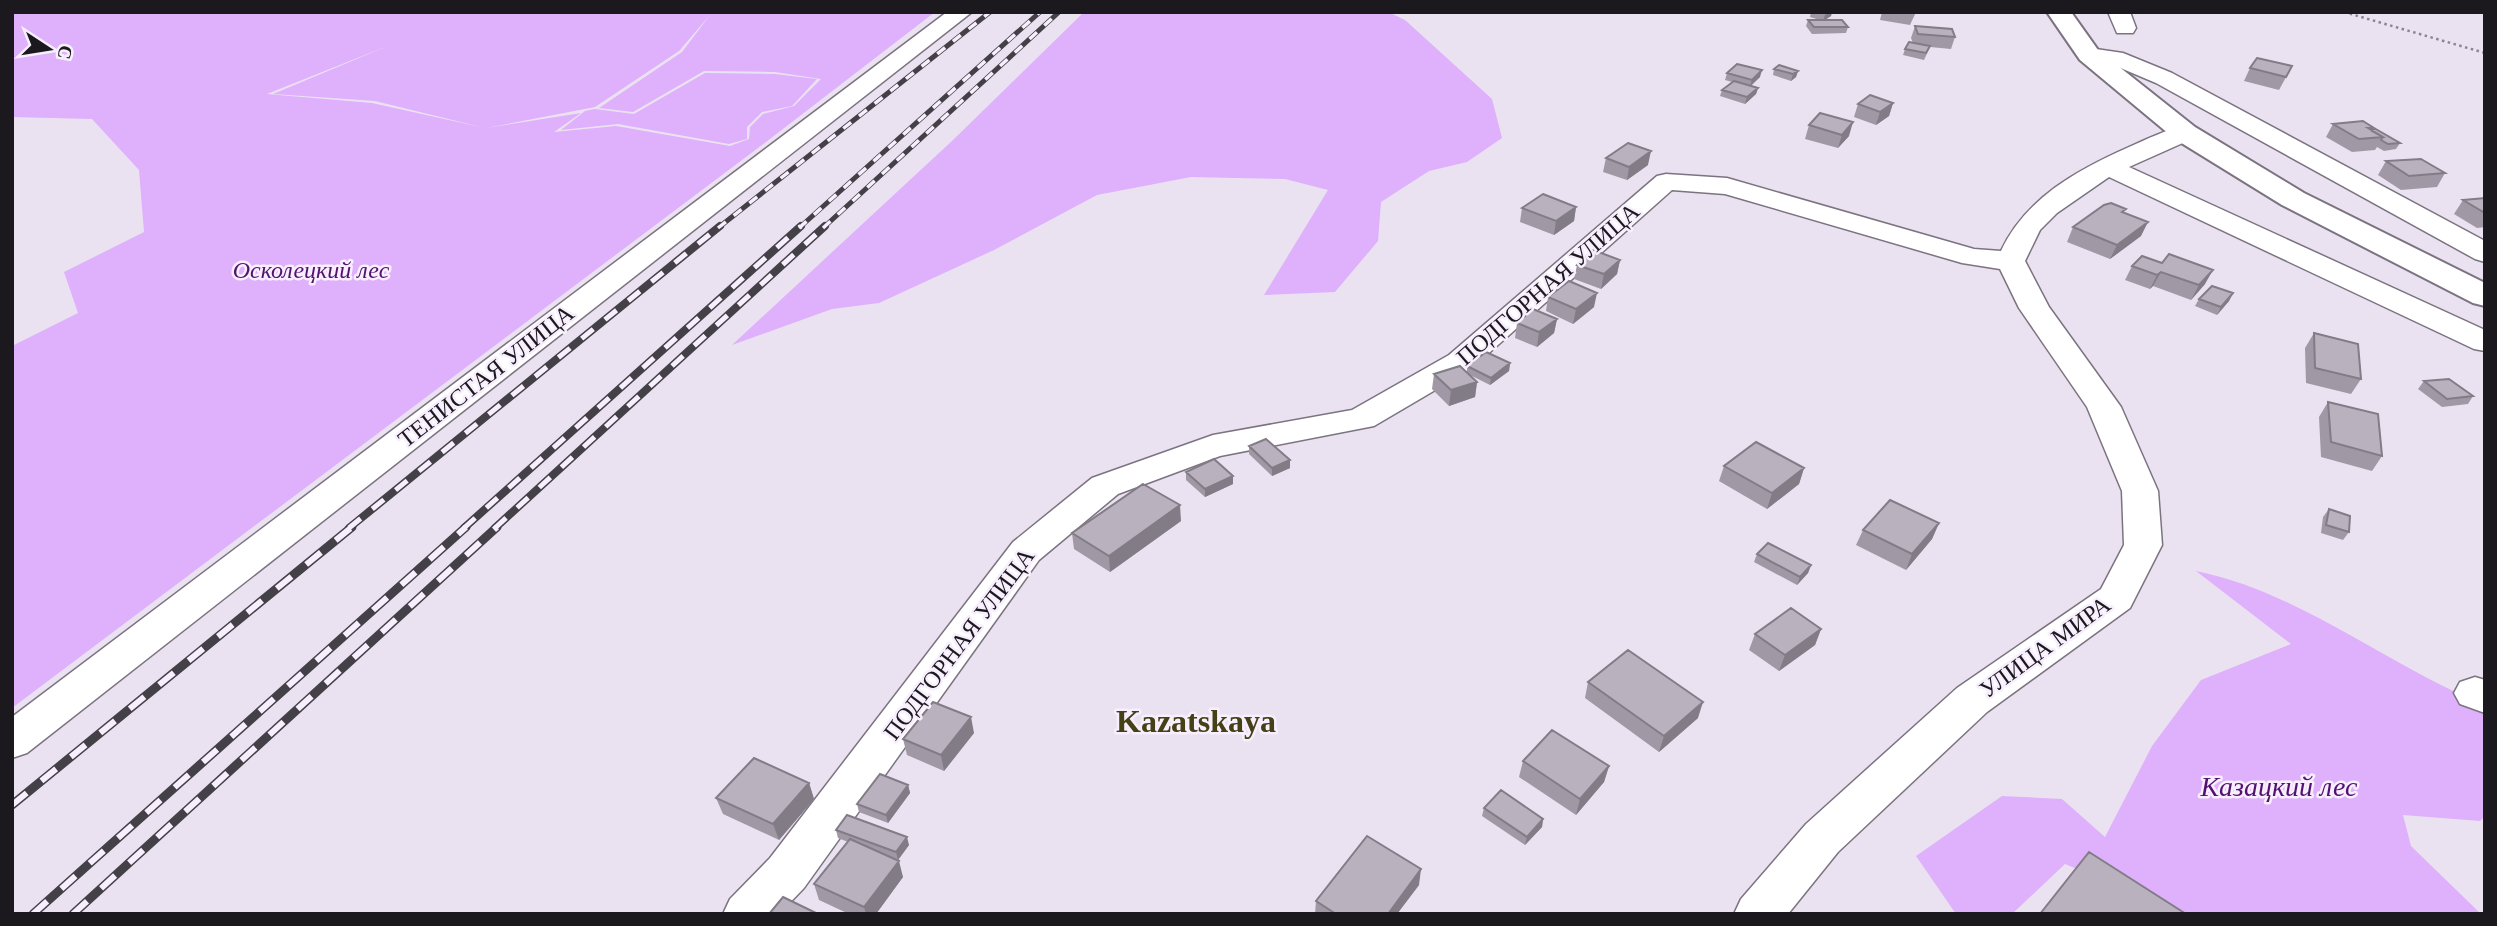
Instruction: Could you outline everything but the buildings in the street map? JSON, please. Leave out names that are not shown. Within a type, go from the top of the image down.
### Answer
[{"type":"main road","points":[[2059,12],[2089,55],[2185,133],[2293,199],[2485,296]]},
{"type":"street","name":"ТЕНИСТАЯ УЛИЦА","points":[[12,741],[961,12]]},
{"type":"street","points":[[2089,55],[2115,58],[2164,78],[2485,253]]},
{"type":"street","points":[[2011,261],[2030,224],[2067,192],[2107,166],[2185,133]]},
{"type":"street","points":[[2107,166],[2485,342]]},
{"type":"street","name":"ПОДГОРНАЯ УЛИЦА","points":[[747,914],[787,873],[1026,551],[1105,486],[1213,446],[1362,419],[1460,362],[1666,181],[1727,186],[1972,257],[2011,261]]},
{"type":"street","name":"УЛИЦА МИРА","points":[[1758,914],[1822,838],[1972,700],[2116,598],[2143,545],[2140,491],[2104,407],[2034,309],[2011,261]]},
{"type":"path","points":[[2344,12],[2485,52]]},
{"type":"green space","name":"Осколецкий лес","points":[[12,12],[935,12],[12,708],[12,346],[78,313],[64,272],[144,232],[139,170],[92,119],[12,117]],"holes":[[[710,15],[682,52],[599,108],[633,112],[704,71],[775,72],[821,79],[794,106],[763,114],[750,127],[749,139],[730,146],[616,126],[554,132],[581,113],[486,128],[595,107],[679,51]],[[390,45],[273,94],[375,101],[485,128],[372,103],[267,94]]]},
{"type":"green space","points":[[1084,12],[1388,12],[1405,20],[1492,99],[1502,138],[1467,162],[1429,171],[1381,202],[1378,241],[1335,292],[1264,295],[1328,190],[1285,179],[1191,177],[1097,195],[994,250],[879,303],[832,309],[732,345],[953,140]]},
{"type":"green space","points":[[705,73],[775,74],[817,79],[792,106],[762,112],[747,127],[747,139],[729,144],[618,124],[561,130],[585,111],[595,109],[634,114]]},
{"type":"green space","name":"Казацкий лес","points":[[2196,571],[2226,578],[2283,600],[2485,707],[2485,816],[2480,821],[2403,815],[2411,846],[2481,914],[2161,914],[2115,885],[2065,864],[2012,914],[1956,914],[1916,856],[2002,796],[2062,799],[2105,837],[2152,746],[2201,680],[2291,644]]},
{"type":"railway","points":[[718,228],[990,12]]},
{"type":"railway","points":[[799,228],[1040,12]]},
{"type":"railway","points":[[823,228],[1059,12]]},
{"type":"railway","points":[[349,528],[720,226]]},
{"type":"railway","points":[[464,528],[801,226]]},
{"type":"railway","points":[[495,528],[825,226]]},
{"type":"railway","points":[[12,805],[352,527]]},
{"type":"railway","points":[[33,914],[466,527]]},
{"type":"railway","points":[[73,914],[497,527]]},
{"type":"district","name":"Kazatskaya","points":[[1196,721]]}]
